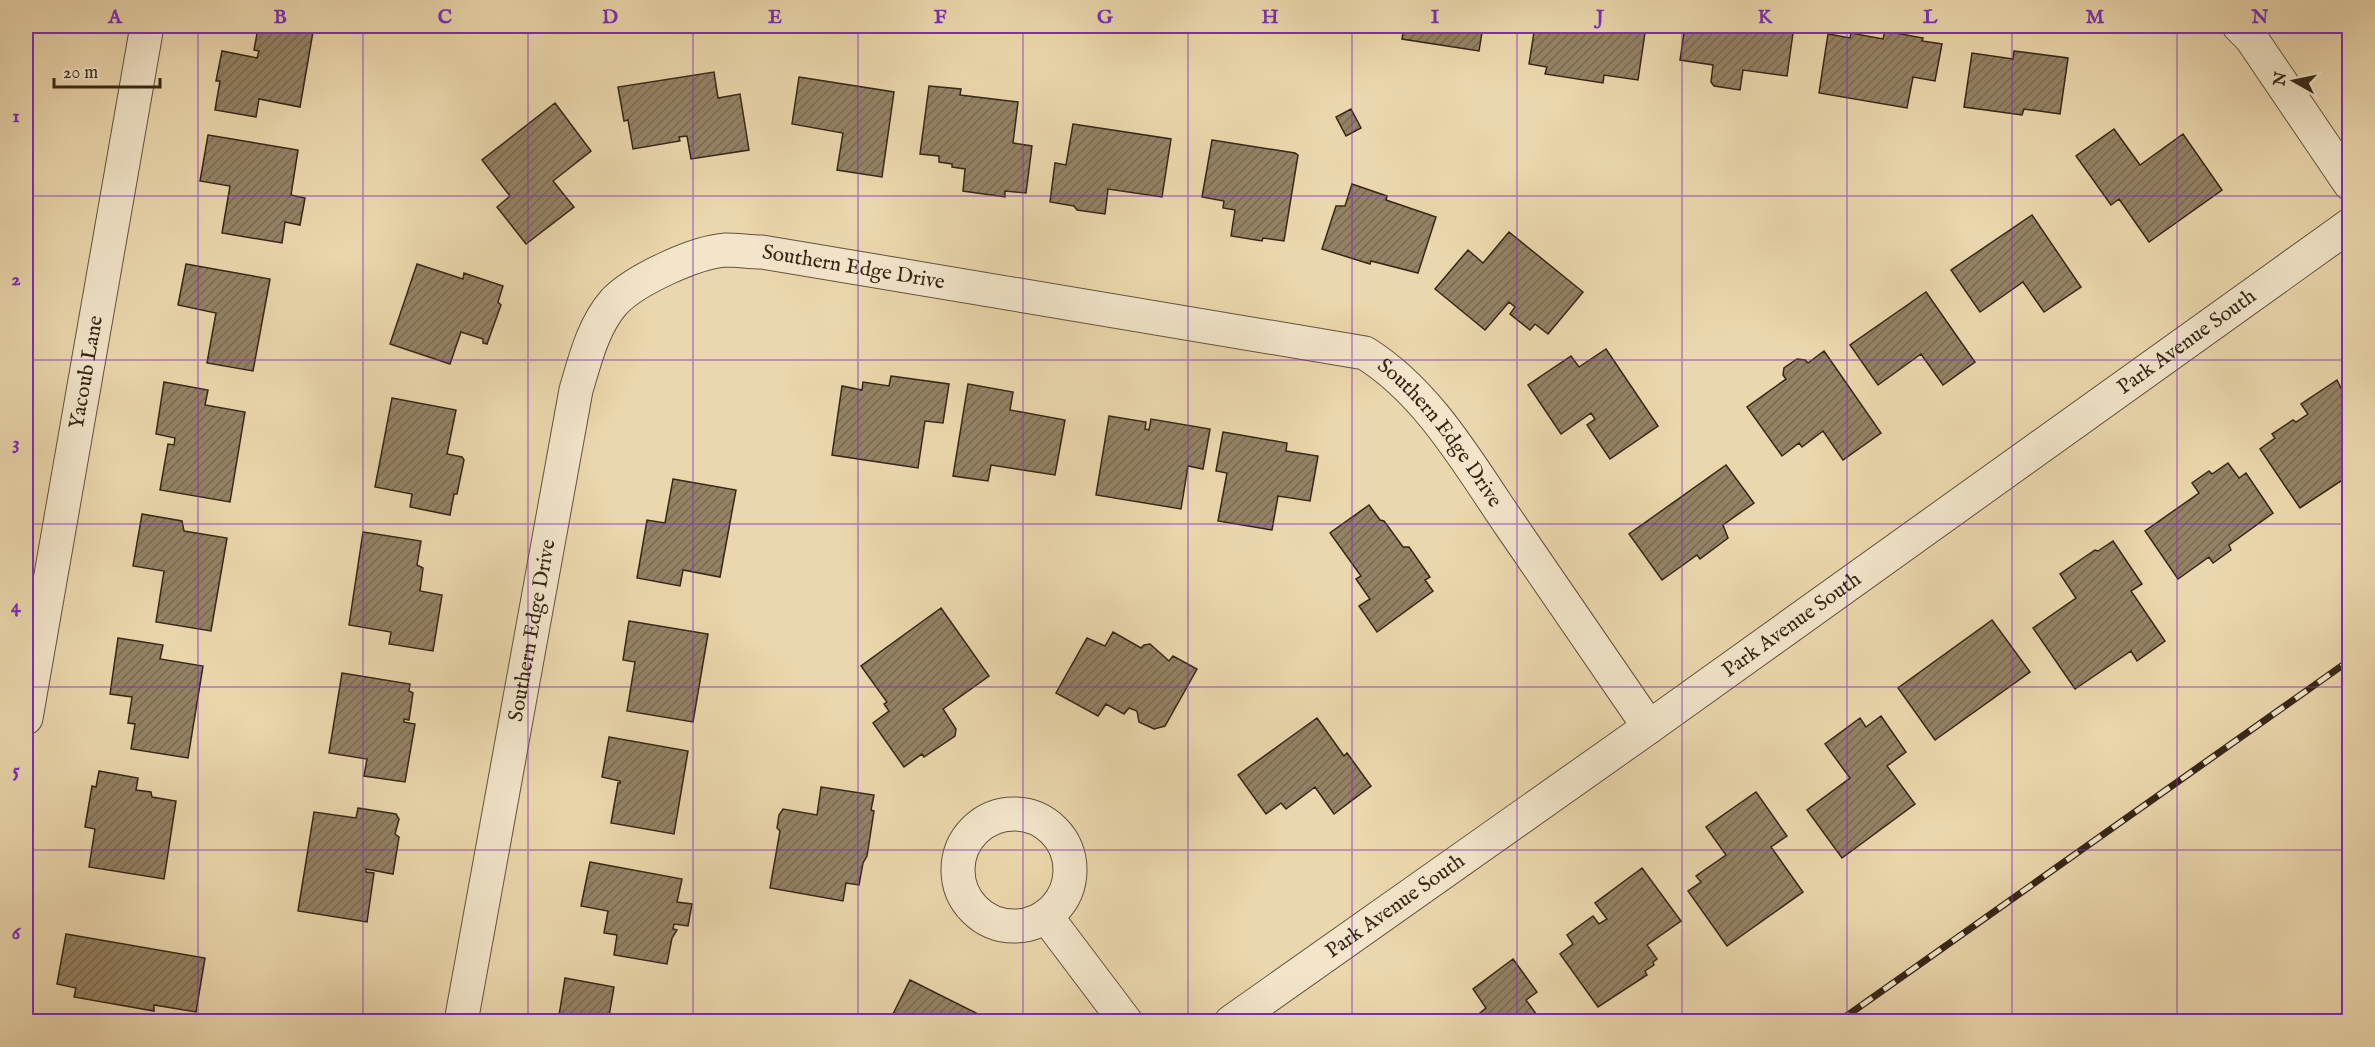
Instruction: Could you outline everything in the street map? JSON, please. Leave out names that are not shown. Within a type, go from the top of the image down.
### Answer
[{"type":"street","name":"Yacoub Lane","points":[[26,718],[147,26]]},
{"type":"street","points":[[2239,26],[2251,38],[2349,184]]},
{"type":"street","name":"Park Avenue South","points":[[1231,1022],[1649,727],[2349,225]]},
{"type":"street","name":"Southern Edge Drive","points":[[462,1022],[576,390],[593,335],[614,302],[643,280],[684,261],[724,250],[762,252],[1365,353],[1388,367],[1409,386],[1456,446],[1649,727]]},
{"type":"street","points":[[1046,916],[1126,1022]]},
{"type":"building","points":[[266,26],[314,26],[300,107],[259,99],[256,117],[215,110],[220,81],[216,81],[222,51],[257,58],[259,51],[254,50],[258,28],[265,29]]},
{"type":"building","points":[[1404,26],[1483,26],[1479,51],[1402,39]]},
{"type":"building","points":[[1535,26],[1646,26],[1638,80],[1604,75],[1603,83],[1545,74],[1547,67],[1529,64]]},
{"type":"building","points":[[1685,26],[1794,26],[1787,76],[1743,70],[1740,90],[1714,86],[1711,82],[1713,65],[1680,60]]},
{"type":"building","points":[[1885,31],[1942,44],[1935,81],[1913,77],[1907,108],[1819,93],[1828,34],[1850,38],[1851,33],[1883,39]]},
{"type":"building","points":[[2014,51],[2068,58],[2060,114],[2024,109],[2022,115],[1964,107],[1972,53],[2013,59]]},
{"type":"building","points":[[714,72],[718,98],[740,94],[749,150],[691,159],[687,136],[679,137],[680,141],[633,149],[628,120],[624,121],[618,87]]},
{"type":"building","points":[[799,77],[894,92],[882,177],[837,170],[843,133],[792,124]]},
{"type":"building","points":[[929,86],[961,89],[960,95],[1018,102],[1013,143],[1032,146],[1026,193],[1005,191],[1005,197],[963,191],[965,169],[939,162],[939,156],[920,154]]},
{"type":"building","points":[[555,103],[591,151],[553,181],[574,207],[526,244],[497,207],[510,196],[482,160]]},
{"type":"building","points":[[1351,109],[1361,128],[1346,136],[1336,117]]},
{"type":"building","points":[[1073,124],[1171,139],[1162,197],[1108,189],[1105,214],[1077,210],[1074,206],[1050,202],[1055,163],[1066,165]]},
{"type":"building","points":[[2114,129],[2140,165],[2183,134],[2222,190],[2149,242],[2119,199],[2111,205],[2076,156]]},
{"type":"building","points":[[208,135],[298,150],[291,195],[305,198],[300,225],[285,222],[282,243],[222,233],[230,186],[200,181]]},
{"type":"building","points":[[1212,140],[1298,155],[1284,241],[1263,238],[1262,241],[1231,236],[1235,210],[1223,208],[1224,201],[1202,197]]},
{"type":"building","points":[[1352,184],[1387,196],[1386,200],[1436,217],[1418,273],[1371,261],[1370,264],[1322,249],[1336,206],[1345,206]]},
{"type":"building","points":[[2032,215],[2081,287],[2044,312],[2023,282],[1980,312],[1951,270]]},
{"type":"building","points":[[1509,232],[1583,292],[1548,334],[1535,324],[1530,330],[1510,314],[1515,307],[1509,302],[1485,330],[1435,289],[1468,250],[1483,263]]},
{"type":"building","points":[[186,264],[270,279],[253,371],[207,363],[216,313],[178,305]]},
{"type":"building","points":[[417,264],[463,279],[464,273],[503,286],[498,302],[501,305],[487,344],[483,343],[483,339],[461,332],[450,364],[390,344]]},
{"type":"building","points":[[1926,292],[1975,362],[1943,385],[1921,354],[1878,385],[1850,345]]},
{"type":"building","points":[[1606,349],[1658,426],[1610,459],[1587,425],[1595,419],[1591,413],[1561,434],[1528,385],[1571,356],[1579,367]]},
{"type":"building","points":[[1824,351],[1881,433],[1843,460],[1823,431],[1802,447],[1799,443],[1782,456],[1747,407],[1786,379],[1783,375],[1784,368],[1797,359],[1808,363]]},
{"type":"building","points":[[891,376],[949,384],[943,423],[925,421],[918,468],[832,455],[842,386],[862,390],[863,382],[889,386]]},
{"type":"building","points":[[2337,380],[2341,388],[2350,382],[2350,475],[2300,508],[2260,449],[2275,438],[2272,434],[2293,420],[2296,422],[2308,414],[2301,404]]},
{"type":"building","points":[[164,382],[208,390],[205,405],[245,412],[230,502],[160,490],[168,444],[174,445],[175,438],[156,434]]},
{"type":"building","points":[[968,384],[1013,392],[1010,410],[1065,420],[1055,475],[991,465],[988,481],[953,476]]},
{"type":"building","points":[[392,398],[456,410],[447,454],[462,457],[464,460],[450,515],[410,507],[412,494],[375,487]]},
{"type":"building","points":[[1109,416],[1146,422],[1145,429],[1149,430],[1151,419],[1210,429],[1203,469],[1188,466],[1181,509],[1096,495]]},
{"type":"building","points":[[1223,432],[1287,443],[1286,451],[1318,456],[1310,501],[1278,496],[1272,530],[1218,521],[1227,473],[1216,471]]},
{"type":"building","points":[[2228,463],[2239,478],[2246,473],[2273,513],[2229,545],[2231,550],[2213,563],[2209,557],[2178,579],[2145,531],[2199,493],[2192,483],[2209,471],[2212,474]]},
{"type":"building","points":[[1726,465],[1754,503],[1723,525],[1728,538],[1700,559],[1697,555],[1662,580],[1629,534]]},
{"type":"building","points":[[673,479],[736,490],[720,577],[683,570],[680,586],[637,578],[647,520],[665,523]]},
{"type":"building","points":[[1369,505],[1403,547],[1409,547],[1430,577],[1425,580],[1433,591],[1377,632],[1359,606],[1370,599],[1356,579],[1361,576],[1330,533]]},
{"type":"building","points":[[142,514],[182,521],[184,531],[227,538],[211,631],[156,622],[164,571],[133,566]]},
{"type":"building","points":[[363,532],[421,541],[417,565],[423,568],[420,591],[442,595],[433,651],[389,644],[391,632],[349,625]]},
{"type":"building","points":[[2113,541],[2142,584],[2131,591],[2165,641],[2137,661],[2131,651],[2075,689],[2033,628],[2076,598],[2060,574],[2095,550],[2098,551]]},
{"type":"building","points":[[941,608],[989,676],[943,709],[956,729],[955,736],[924,757],[922,754],[904,767],[873,723],[889,711],[884,704],[887,702],[861,666]]},
{"type":"building","points":[[1992,620],[2030,672],[1935,740],[1898,688]]},
{"type":"building","points":[[629,621],[708,634],[693,722],[627,711],[635,662],[623,660]]},
{"type":"building","points":[[1113,632],[1141,648],[1150,644],[1169,661],[1173,656],[1197,669],[1165,726],[1154,729],[1139,722],[1137,711],[1129,708],[1124,714],[1106,704],[1098,716],[1056,693],[1087,638],[1105,646]]},
{"type":"building","points":[[118,638],[163,645],[160,659],[203,666],[188,758],[131,749],[135,724],[128,723],[132,697],[110,694]]},
{"type":"building","points":[[342,673],[410,684],[409,691],[413,693],[409,720],[404,719],[404,722],[415,724],[405,782],[364,776],[367,759],[329,753]]},
{"type":"building","points":[[1881,716],[1906,752],[1887,766],[1915,804],[1842,858],[1807,810],[1850,778],[1825,744],[1860,718],[1866,727]]},
{"type":"building","points":[[1317,718],[1344,756],[1347,753],[1371,786],[1334,814],[1315,787],[1286,809],[1281,803],[1266,814],[1238,775]]},
{"type":"building","points":[[609,737],[688,751],[674,834],[611,823],[620,781],[602,777]]},
{"type":"building","points":[[99,771],[138,778],[136,790],[151,792],[152,797],[176,801],[164,879],[89,867],[95,829],[85,827],[92,786],[96,787]]},
{"type":"building","points":[[821,787],[874,795],[871,810],[874,811],[867,856],[863,863],[859,885],[846,883],[843,901],[770,888],[780,831],[777,828],[779,815],[783,809],[817,815]]},
{"type":"building","points":[[1756,792],[1787,836],[1771,847],[1803,892],[1727,946],[1688,891],[1701,882],[1696,876],[1726,855],[1706,827]]},
{"type":"building","points":[[358,808],[396,814],[399,819],[395,834],[399,837],[393,874],[366,869],[366,872],[374,873],[367,922],[298,911],[314,812],[356,818]]},
{"type":"building","points":[[590,862],[682,879],[677,902],[692,904],[688,926],[674,924],[673,929],[677,930],[672,938],[667,964],[614,955],[617,935],[604,933],[608,911],[581,906]]},
{"type":"building","points":[[1642,868],[1681,921],[1647,945],[1657,959],[1653,962],[1654,965],[1645,971],[1647,975],[1598,1007],[1560,954],[1573,944],[1567,935],[1593,916],[1599,924],[1607,919],[1595,903]]},
{"type":"building","points":[[66,934],[205,958],[196,1012],[154,1005],[154,1011],[74,997],[76,988],[57,984]]},
{"type":"building","points":[[1513,959],[1537,992],[1526,1000],[1542,1022],[1469,1022],[1486,1008],[1473,989]]},
{"type":"building","points":[[565,978],[614,987],[608,1022],[558,1022]]},
{"type":"building","points":[[910,980],[992,1021],[889,1022]]},
{"type":"railway","points":[[1838,1022],[2350,660]]}]
